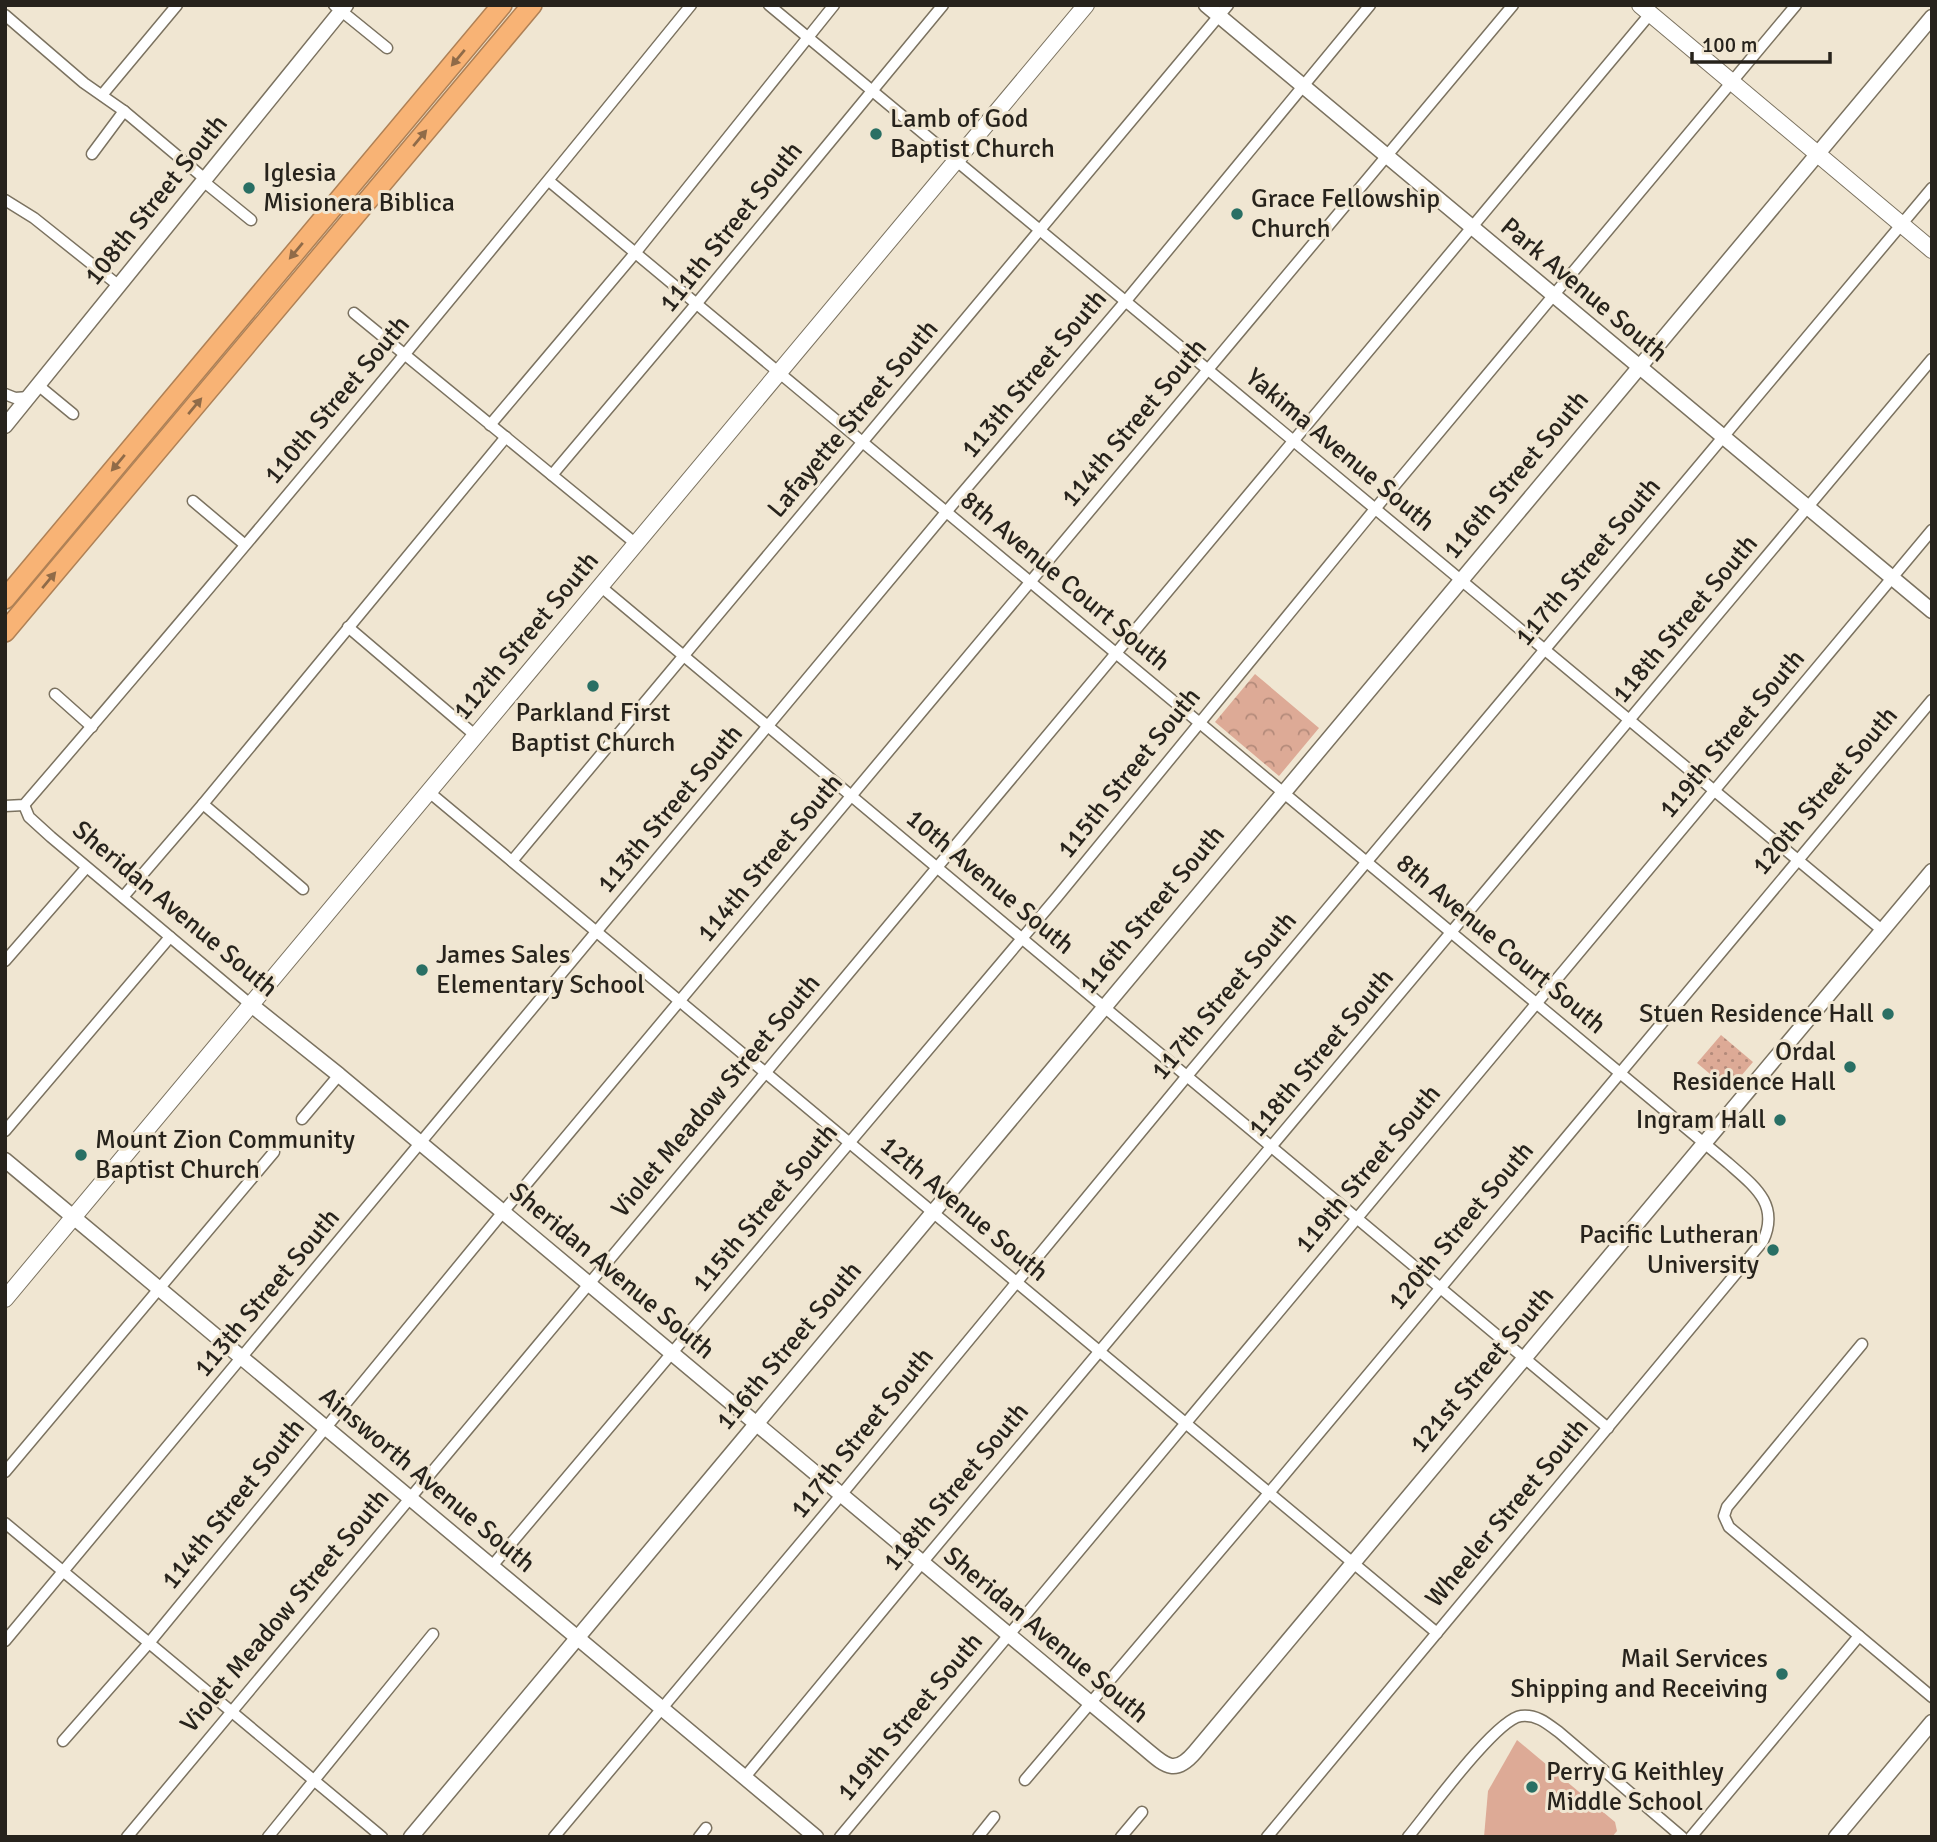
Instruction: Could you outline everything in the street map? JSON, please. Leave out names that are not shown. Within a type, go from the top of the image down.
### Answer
[{"type":"highway","points":[[5,599],[502,5]]},
{"type":"highway","points":[[5,632],[532,5]]},
{"type":"main road","name":"112th Street South","points":[[5,1299],[1086,5]]},
{"type":"main road","points":[[1645,9],[1932,250]]},
{"type":"street","name":"110th Street South","points":[[24,805],[405,355],[691,5]]},
{"type":"street","name":"Yakima Avenue South","points":[[769,5],[1882,930]]},
{"type":"street","points":[[490,425],[636,252],[834,5]]},
{"type":"street","name":"111th Street South","points":[[552,475],[943,5]]},
{"type":"street","name":"Park Avenue South","points":[[1206,5],[1224,11],[1304,86],[1387,157],[1932,611]]},
{"type":"street","name":"113th Street South","points":[[5,1642],[1370,5]]},
{"type":"street","name":"114th Street South","points":[[62,1741],[149,1643],[503,1212],[1513,5]]},
{"type":"street","name":"115th Street South","points":[[492,1566],[1022,938],[1375,509],[1796,5]]},
{"type":"street","points":[[102,95],[173,7]]},
{"type":"street","points":[[341,7],[387,47]]},
{"type":"street","name":"108th Street South","points":[[5,426],[341,7]]},
{"type":"street","name":"Violet Meadow Street South","points":[[127,1837],[1471,228],[1645,9]]},
{"type":"street","name":"Lafayette Street South","points":[[512,861],[1224,11]]},
{"type":"street","points":[[5,15],[84,83],[124,111],[251,220]]},
{"type":"street","name":"116th Street South","points":[[411,1837],[1932,17]]},
{"type":"street","points":[[92,153],[124,111]]},
{"type":"street","name":"8th Avenue Court South","points":[[549,181],[1704,1143],[1758,1190],[1769,1212]]},
{"type":"street","name":"117th Street South","points":[[554,1837],[1366,861],[1932,188]]},
{"type":"street","points":[[5,200],[34,218],[118,285]]},
{"type":"street","points":[[354,313],[635,543]]},
{"type":"street","name":"118th Street South","points":[[745,1777],[1932,359]]},
{"type":"street","points":[[5,394],[15,398],[34,392],[73,414]]},
{"type":"street","points":[[123,897],[506,437]]},
{"type":"street","points":[[193,501],[244,544]]},
{"type":"street","name":"119th Street South","points":[[840,1837],[1932,530]]},
{"type":"street","name":"10th Avenue South","points":[[600,586],[1608,1428]]},
{"type":"street","points":[[348,627],[476,736]]},
{"type":"street","points":[[55,694],[92,727]]},
{"type":"street","name":"120th Street South","points":[[1025,1780],[1269,1493],[1932,700]]},
{"type":"street","name":"12th Avenue South","points":[[429,792],[1437,1633]]},
{"type":"street","points":[[203,804],[303,889]]},
{"type":"street","points":[[5,806],[24,805]]},
{"type":"street","name":"Sheridan Avenue South","points":[[24,805],[29,817],[86,868],[339,1075],[1089,1703],[1156,1758],[1175,1768]]},
{"type":"street","points":[[5,961],[86,868]]},
{"type":"street","name":"121st Street South","points":[[1175,1768],[1191,1758],[1932,870]]},
{"type":"street","points":[[5,1131],[170,937]]},
{"type":"street","points":[[302,1119],[339,1075]]},
{"type":"street","points":[[5,1472],[274,1152]]},
{"type":"street","name":"Ainsworth Avenue South","points":[[5,1160],[816,1837]]},
{"type":"street","name":"Wheeler Street South","points":[[1267,1837],[1763,1241],[1769,1228],[1769,1212]]},
{"type":"street","points":[[1862,1344],[1727,1507],[1724,1516],[1729,1527],[1932,1697]]},
{"type":"street","points":[[5,1523],[382,1837]]},
{"type":"street","points":[[268,1837],[433,1634]]},
{"type":"street","points":[[1691,1837],[1860,1636]]},
{"type":"street","points":[[1408,1837],[1496,1731],[1517,1717],[1528,1715],[1544,1721],[1682,1837]]},
{"type":"street","points":[[1836,1837],[1932,1722]]},
{"type":"street","points":[[1121,1837],[1142,1812]]},
{"type":"street","points":[[978,1837],[994,1817]]},
{"type":"green space","points":[[1255,674],[1319,728],[1279,776],[1215,722]]},
{"type":"green space","points":[[1721,1035],[1753,1062],[1729,1090],[1697,1063]]},
{"type":"green space","points":[[1517,1740],[1615,1822],[1617,1831],[1612,1837],[1484,1837],[1488,1791]]},
{"type":"place","name":"Lamb of God Baptist Church","points":[[876,134]]},
{"type":"place","name":"Iglesia Misionera Biblica","points":[[249,188]]},
{"type":"place","name":"Grace Fellowship Church","points":[[1237,214]]},
{"type":"place","name":"Parkland First Baptist Church","points":[[593,686]]},
{"type":"place","name":"James Sales Elementary School","points":[[422,970]]},
{"type":"place","name":"Stuen Residence Hall","points":[[1888,1014]]},
{"type":"place","name":"Ordal Residence Hall","points":[[1850,1067]]},
{"type":"place","name":"Ingram Hall","points":[[1780,1120]]},
{"type":"place","name":"Mount Zion Community Baptist Church","points":[[81,1155]]},
{"type":"place","name":"Pacific Lutheran University","points":[[1773,1250]]},
{"type":"place","name":"Mail Services Shipping and Receiving","points":[[1782,1674]]},
{"type":"place","name":"Perry G Keithley Middle School","points":[[1532,1787]]}]
